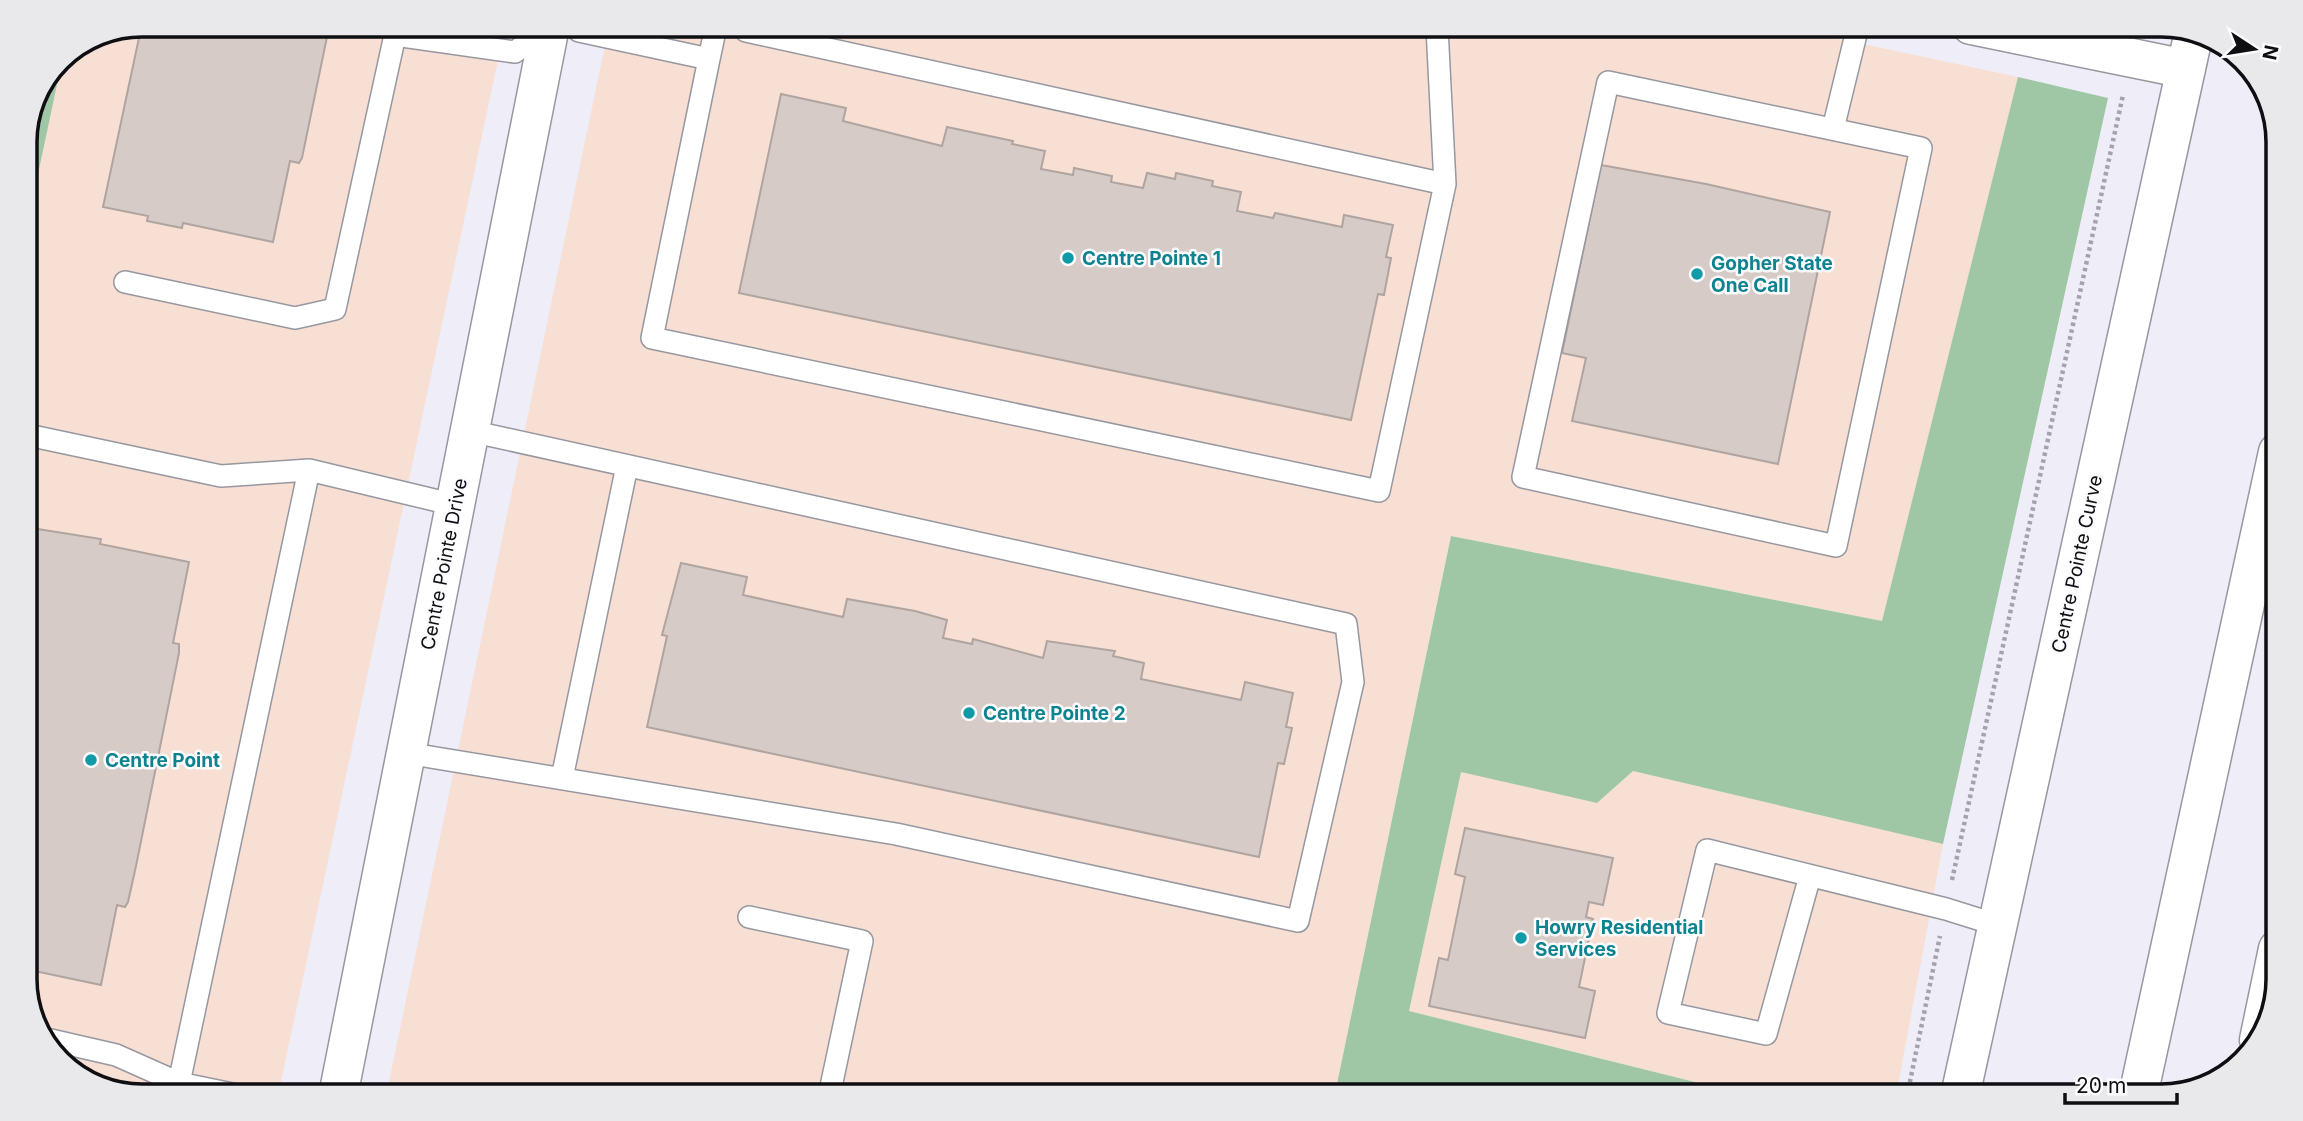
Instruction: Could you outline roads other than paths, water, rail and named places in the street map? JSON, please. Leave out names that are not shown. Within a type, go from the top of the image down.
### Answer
[{"type":"main road","name":"Centre Pointe Drive","points":[[341,1084],[548,37]]},
{"type":"main road","points":[[2030,37],[2186,69]]},
{"type":"main road","name":"Centre Pointe Curve","points":[[1963,1084],[2191,41]]},
{"type":"main road","points":[[2141,1084],[2266,507]]},
{"type":"lane","points":[[125,282],[295,318],[335,309],[394,37]]},
{"type":"lane","points":[[420,37],[515,52],[534,37]]},
{"type":"lane","points":[[607,37],[709,59]]},
{"type":"lane","points":[[714,37],[652,338],[1379,491],[1445,184],[1437,37]]},
{"type":"lane","points":[[778,37],[1445,184]]},
{"type":"lane","points":[[1833,129],[1855,37]]},
{"type":"lane","points":[[1608,82],[1833,129],[1921,148],[1836,546],[1523,477],[1608,82]]},
{"type":"lane","points":[[406,753],[896,834],[1298,921],[1353,682],[1346,624],[470,431]]},
{"type":"lane","points":[[37,437],[221,477],[309,470],[456,505]]},
{"type":"lane","points":[[562,778],[627,466]]},
{"type":"lane","points":[[179,1083],[309,470]]},
{"type":"lane","points":[[1810,876],[1766,1034],[1668,1013],[1707,850],[1946,909],[1997,925]]},
{"type":"lane","points":[[749,917],[862,941],[832,1084]]},
{"type":"lane","points":[[57,1041],[116,1055],[184,1084]]},
{"type":"place","name":"Centre Pointe 1","points":[[1068,258]]},
{"type":"place","name":"Gopher State One Call","points":[[1697,274]]},
{"type":"place","name":"Centre Pointe 2","points":[[969,713]]},
{"type":"place","name":"Centre Point","points":[[91,760]]},
{"type":"place","name":"Howry Residential Services","points":[[1521,938]]}]
